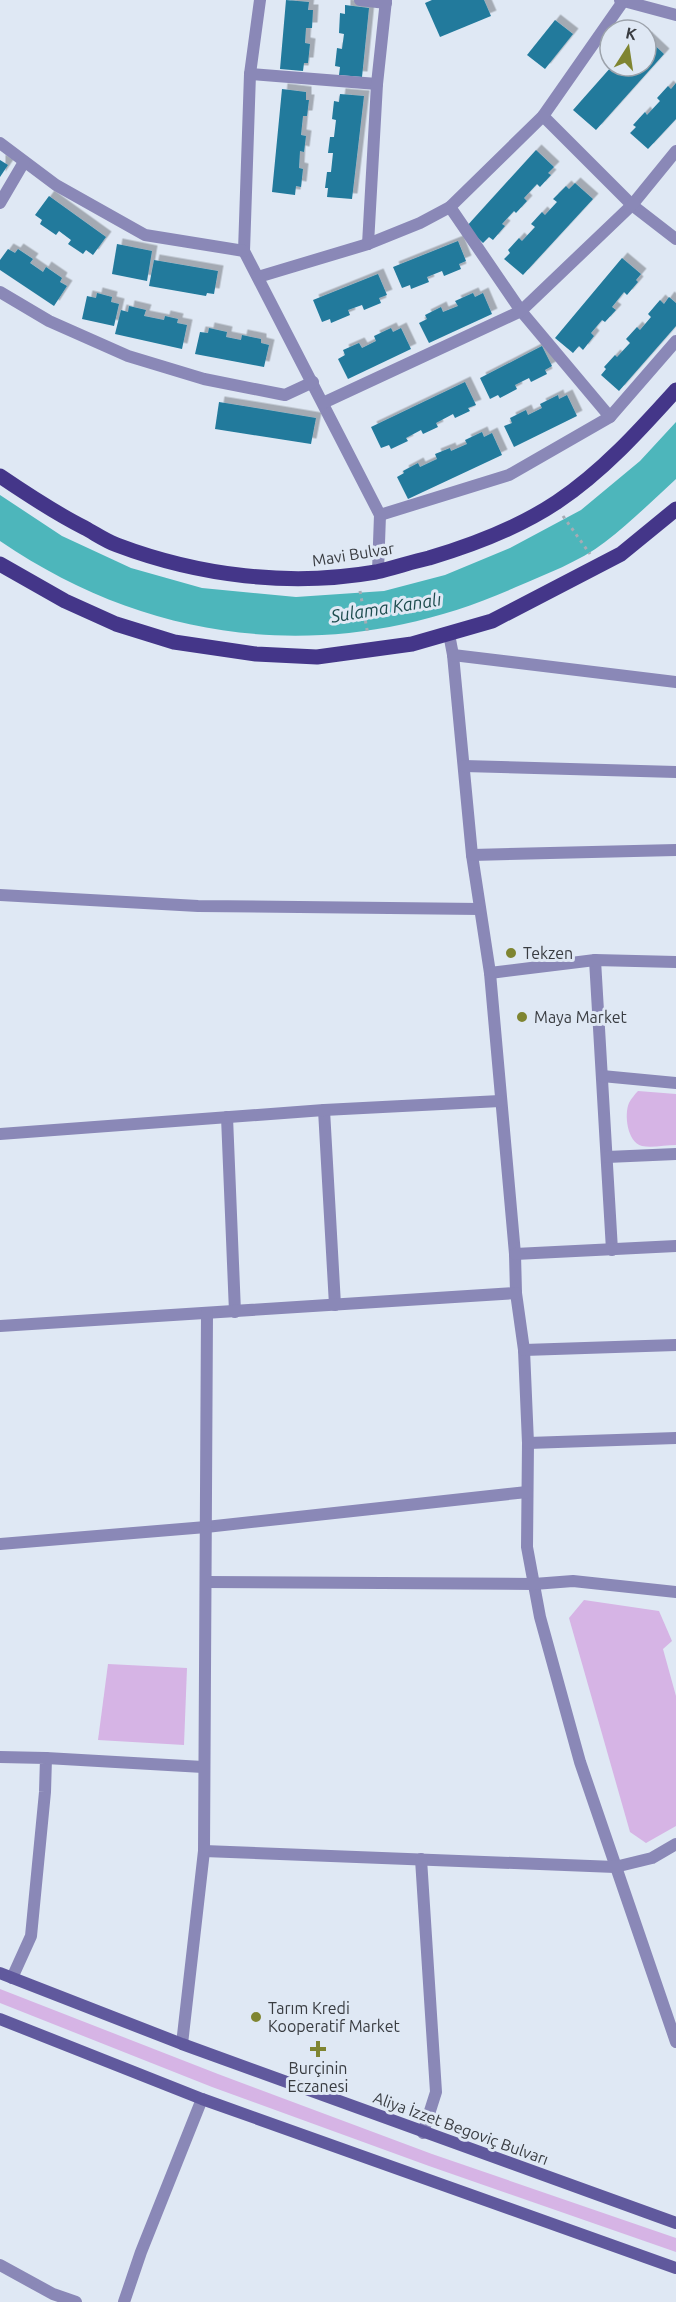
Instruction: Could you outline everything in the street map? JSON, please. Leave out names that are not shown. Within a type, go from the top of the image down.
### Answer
[{"type":"main road","name":"Mavi Bulvar","points":[[0,476],[45,507],[116,544],[177,564],[238,575],[302,580],[378,571],[468,547],[520,523],[557,502],[623,449],[676,390]]},
{"type":"main road","points":[[0,564],[65,601],[116,624],[174,642],[256,654],[317,657],[412,644],[492,621],[621,554],[676,509]]},
{"type":"main road","name":"Aliya İzzet Begoviç Bulvarı","points":[[6,1976],[423,2133],[676,2223]]},
{"type":"main road","points":[[0,2019],[202,2099],[676,2268]]},
{"type":"street","points":[[260,0],[250,74],[244,251],[380,515],[378,571]]},
{"type":"street","points":[[360,0],[386,1],[377,84],[368,244]]},
{"type":"street","points":[[258,277],[368,244],[420,223],[450,207],[543,116],[623,0],[676,15]]},
{"type":"street","points":[[250,74],[377,84]]},
{"type":"street","points":[[543,116],[632,205],[676,239]]},
{"type":"street","points":[[0,144],[56,185],[145,235],[244,251]]},
{"type":"street","points":[[323,403],[521,311],[632,205],[676,151]]},
{"type":"street","points":[[0,203],[24,162]]},
{"type":"street","points":[[450,207],[521,311],[610,417]]},
{"type":"street","points":[[0,292],[49,321],[128,356],[204,379],[285,395],[313,382]]},
{"type":"street","points":[[380,515],[509,475],[610,417],[676,341]]},
{"type":"street","points":[[449,634],[453,655],[472,855],[490,974],[515,1254],[516,1293],[524,1350],[528,1443],[527,1547],[540,1617],[580,1762],[676,2043]]},
{"type":"street","points":[[453,655],[676,682]]},
{"type":"street","points":[[464,766],[676,772]]},
{"type":"street","points":[[472,855],[676,850]]},
{"type":"street","points":[[0,895],[198,906],[480,909]]},
{"type":"street","points":[[490,974],[595,960],[676,962]]},
{"type":"street","points":[[595,960],[612,1250]]},
{"type":"street","points":[[602,1076],[676,1083]]},
{"type":"street","points":[[0,1134],[324,1110],[500,1101]]},
{"type":"street","points":[[324,1110],[334,1305]]},
{"type":"street","points":[[227,1117],[236,1312]]},
{"type":"street","points":[[607,1157],[676,1154]]},
{"type":"street","points":[[515,1254],[676,1246]]},
{"type":"street","points":[[0,1326],[516,1293]]},
{"type":"street","points":[[182,2044],[204,1851],[207,1313]]},
{"type":"street","points":[[524,1350],[676,1344]]},
{"type":"street","points":[[528,1443],[676,1438]]},
{"type":"street","points":[[0,1544],[206,1527],[527,1492]]},
{"type":"street","points":[[206,1582],[534,1584],[573,1581],[676,1592]]},
{"type":"street","points":[[0,1757],[203,1767]]},
{"type":"street","points":[[6,1976],[31,1936],[45,1792],[46,1758]]},
{"type":"street","points":[[204,1851],[615,1867],[652,1858],[676,1844]]},
{"type":"street","points":[[421,1859],[436,2092],[423,2133]]},
{"type":"street","points":[[124,2302],[141,2252],[202,2099]]},
{"type":"street","points":[[0,2265],[53,2294],[76,2302]]},
{"type":"path","points":[[560,512],[593,558]]},
{"type":"path","points":[[359,583],[369,641]]},
{"type":"shaded area","points":[[638,1091],[676,1094],[676,1145],[642,1146],[633,1139],[628,1127],[627,1114],[629,1103]]},
{"type":"shaded area","points":[[584,1600],[659,1611],[672,1641],[663,1649],[676,1696],[676,1826],[646,1843],[630,1832],[569,1618]]},
{"type":"shaded area","points":[[108,1664],[187,1668],[184,1745],[98,1740]]},
{"type":"shaded area","points":[[0,1989],[432,2154],[676,2238],[676,2252],[212,2087],[0,2003]]},
{"type":"water","name":"Sulama Kanalı","points":[[676,422],[676,479],[605,542],[573,562],[516,587],[450,612],[384,628],[317,635],[252,634],[187,624],[123,605],[60,577],[0,541],[0,495],[62,536],[131,568],[202,588],[296,597],[384,591],[445,575],[510,548],[581,510],[640,461]]},
{"type":"building","points":[[286,0],[309,2],[308,10],[313,10],[312,28],[306,28],[305,43],[310,44],[308,63],[304,63],[303,71],[280,69]]},
{"type":"building","points":[[432,0],[484,0],[491,16],[440,37],[425,3]]},
{"type":"building","points":[[345,5],[369,8],[362,77],[339,75],[340,67],[335,66],[337,48],[342,49],[344,34],[339,33],[340,13],[345,14]]},
{"type":"building","points":[[555,20],[573,34],[545,69],[527,55]]},
{"type":"building","points":[[658,48],[664,54],[658,61]]},
{"type":"building","points":[[601,78],[643,78],[596,130],[573,110]]},
{"type":"building","points":[[676,83],[676,119],[648,149],[630,133],[636,127],[633,125],[645,112],[647,115],[660,101],[657,98],[668,86],[671,89]]},
{"type":"building","points":[[282,89],[306,92],[306,100],[309,100],[307,116],[303,116],[301,135],[306,136],[304,152],[300,151],[299,168],[303,169],[301,187],[296,186],[295,195],[272,192]]},
{"type":"building","points":[[340,94],[364,96],[352,199],[327,197],[328,188],[325,188],[327,172],[331,172],[333,153],[328,153],[330,137],[334,137],[336,120],[332,119],[334,101],[339,102]]},
{"type":"building","points":[[536,150],[554,167],[548,173],[551,175],[540,187],[537,184],[524,198],[527,201],[502,224],[505,226],[493,240],[489,237],[483,243],[466,227]]},
{"type":"building","points":[[0,160],[8,165],[0,177]]},
{"type":"building","points":[[575,183],[593,199],[523,275],[504,259],[510,253],[508,250],[519,238],[522,241],[535,227],[531,224],[542,212],[545,215],[557,202],[553,199],[566,186],[569,189]]},
{"type":"building","points":[[49,196],[106,237],[93,255],[86,250],[83,254],[68,244],[71,240],[59,231],[56,235],[40,224],[42,220],[35,215]]},
{"type":"building","points":[[458,241],[466,261],[459,264],[461,269],[444,276],[442,271],[427,277],[429,282],[411,289],[410,285],[402,288],[393,267]]},
{"type":"building","points":[[117,244],[152,251],[147,281],[112,274]]},
{"type":"building","points":[[8,249],[15,253],[18,249],[33,259],[30,263],[43,272],[46,267],[62,278],[60,282],[67,286],[54,306],[0,270],[0,260]]},
{"type":"building","points":[[622,258],[641,274],[636,280],[638,282],[627,295],[624,292],[612,307],[616,310],[605,322],[602,320],[591,333],[594,336],[583,350],[579,346],[573,353],[555,338]]},
{"type":"building","points":[[154,260],[218,271],[214,294],[207,293],[206,296],[149,286]]},
{"type":"building","points":[[378,274],[387,295],[379,298],[381,303],[364,310],[362,305],[348,310],[350,315],[331,323],[330,319],[322,322],[313,300]]},
{"type":"building","points":[[97,293],[112,297],[111,302],[119,304],[114,326],[82,319],[87,296],[96,298]]},
{"type":"building","points":[[473,293],[475,297],[483,293],[492,314],[429,343],[419,323],[427,319],[425,315],[441,307],[443,312],[458,306],[455,301]]},
{"type":"building","points":[[669,297],[676,303],[676,326],[619,391],[601,375],[606,369],[604,367],[630,343],[626,339],[637,327],[640,330],[651,317],[648,314],[660,300],[664,304]]},
{"type":"building","points":[[129,306],[146,310],[144,316],[164,320],[165,316],[178,319],[177,323],[187,325],[182,349],[115,334],[121,310],[128,312]]},
{"type":"building","points":[[209,328],[227,332],[226,337],[241,340],[242,335],[261,339],[261,343],[269,345],[264,367],[195,354],[200,332],[208,333]]},
{"type":"building","points":[[391,328],[393,332],[401,328],[411,349],[348,379],[338,359],[345,355],[343,350],[359,343],[362,348],[376,341],[374,336]]},
{"type":"building","points":[[542,346],[552,366],[545,370],[547,374],[531,382],[529,378],[515,385],[517,389],[500,398],[498,395],[490,399],[480,378]]},
{"type":"building","points":[[465,382],[476,405],[468,408],[470,411],[455,418],[453,414],[436,423],[438,427],[423,434],[421,430],[406,438],[408,441],[391,449],[389,445],[381,448],[371,427]]},
{"type":"building","points":[[558,395],[559,399],[567,395],[577,416],[514,447],[504,426],[512,423],[510,418],[526,410],[528,415],[542,408],[540,404]]},
{"type":"building","points":[[219,402],[316,418],[311,444],[215,429]]},
{"type":"building","points":[[482,432],[484,437],[492,433],[502,455],[408,499],[397,477],[404,473],[403,471],[418,463],[420,467],[437,459],[435,454],[450,448],[451,451],[467,444],[465,440]]},
{"type":"place","name":"Tekzen","points":[[511,953]]},
{"type":"place","name":"Maya Market","points":[[522,1017]]},
{"type":"place","name":"Tarım Kredi Kooperatif Market","points":[[256,2017]]},
{"type":"place","name":"Burçinin Eczanesi","points":[[318,2049]]}]
